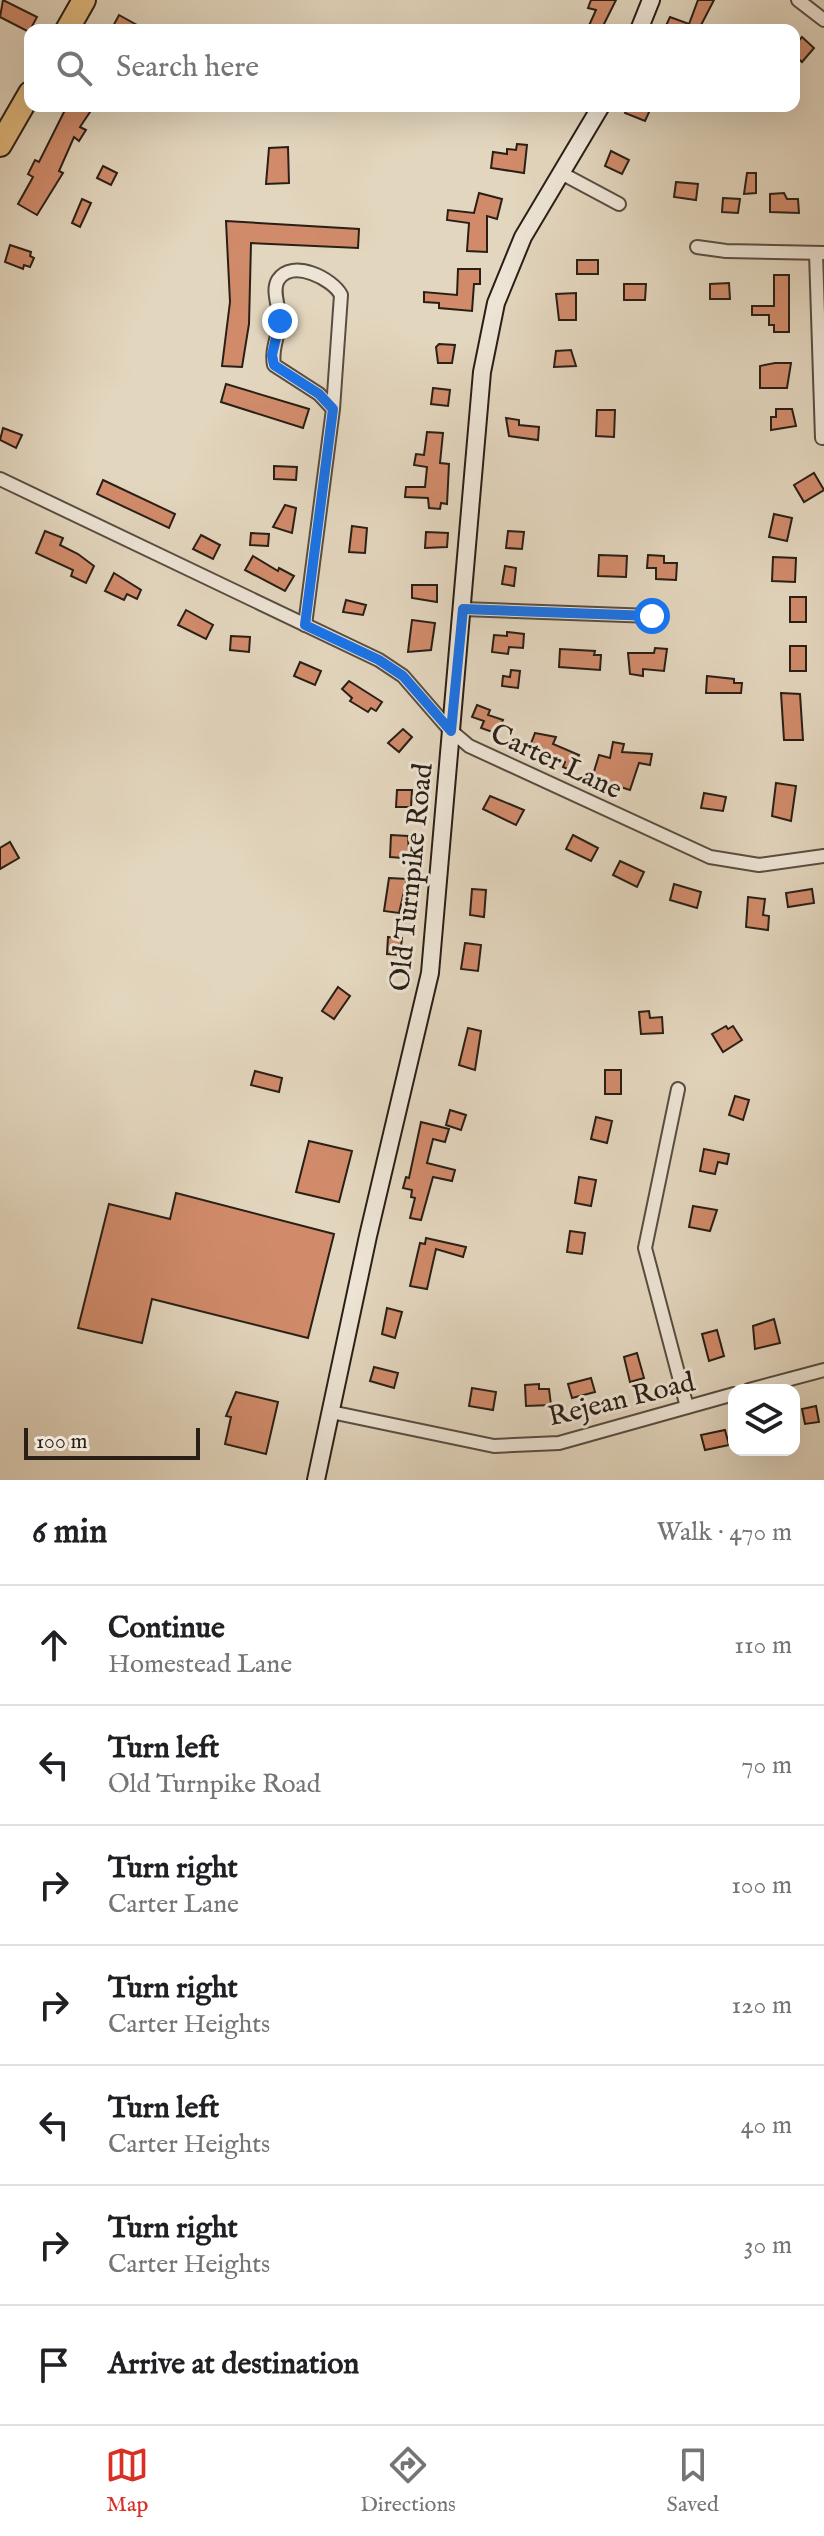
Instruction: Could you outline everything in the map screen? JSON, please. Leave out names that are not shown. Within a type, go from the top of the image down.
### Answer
[{"type":"highway","points":[[70,24],[84,0]]},
{"type":"highway","points":[[0,145],[24,103]]},
{"type":"main road","points":[[641,24],[651,0]]},
{"type":"main road","name":"Old Turnpike Road","points":[[316,1480],[430,973],[482,372],[496,303],[523,237],[597,112]]},
{"type":"street","points":[[798,0],[824,20]]},
{"type":"street","points":[[561,173],[619,204]]},
{"type":"street","points":[[697,247],[726,251],[820,253],[822,438]]},
{"type":"street","points":[[305,625],[333,409],[341,295],[337,286],[318,276],[299,271],[286,273],[278,280],[275,291],[280,321],[272,355],[274,365],[319,394],[333,409]]},
{"type":"street","name":"Carter Lane","points":[[0,479],[379,660],[403,676],[451,731],[469,746],[710,857],[759,865],[824,856]]},
{"type":"street","points":[[463,609],[652,616]]},
{"type":"street","points":[[678,1089],[645,1248],[687,1407]]},
{"type":"street","points":[[772,1384],[824,1370]]},
{"type":"street","name":"Rejean Road","points":[[331,1412],[494,1446],[559,1443],[728,1396]]},
{"type":"building","points":[[3,0],[37,17],[33,24],[24,24],[24,29],[0,17]]},
{"type":"building","points":[[591,0],[616,0],[604,24],[590,24],[596,10],[588,8]]},
{"type":"building","points":[[698,0],[714,0],[702,24],[689,24]]},
{"type":"building","points":[[119,15],[135,24],[114,24]]},
{"type":"building","points":[[670,17],[689,24],[667,24]]},
{"type":"building","points":[[802,37],[814,48],[802,62],[800,60]]},
{"type":"building","points":[[64,112],[90,112],[80,127],[86,130],[79,141],[74,137],[59,171],[63,173],[37,215],[18,204],[33,177],[28,174],[35,160],[39,162]]},
{"type":"building","points":[[625,112],[649,112],[645,121]]},
{"type":"building","points":[[517,144],[527,145],[524,173],[491,168],[493,152],[507,154],[507,149],[516,150]]},
{"type":"building","points":[[288,147],[289,183],[266,184],[269,148]]},
{"type":"building","points":[[611,151],[629,160],[622,174],[605,166]]},
{"type":"building","points":[[103,166],[117,173],[111,185],[97,178]]},
{"type":"building","points":[[747,173],[756,173],[756,193],[744,194]]},
{"type":"building","points":[[676,182],[698,184],[696,200],[674,197]]},
{"type":"building","points":[[479,193],[502,199],[497,219],[487,216],[487,252],[467,251],[469,223],[447,220],[448,210],[474,213]]},
{"type":"building","points":[[784,193],[787,199],[798,199],[799,213],[770,212],[770,194]]},
{"type":"building","points":[[723,198],[740,199],[738,213],[722,212]]},
{"type":"building","points":[[82,199],[91,203],[80,227],[72,223]]},
{"type":"building","points":[[226,221],[359,229],[358,248],[251,243],[249,324],[242,367],[222,366],[230,302]]},
{"type":"building","points":[[10,245],[31,252],[30,256],[34,258],[30,267],[24,265],[23,269],[5,262]]},
{"type":"building","points":[[577,260],[598,260],[598,274],[577,274]]},
{"type":"building","points":[[458,269],[480,269],[480,284],[474,284],[472,311],[439,308],[439,303],[424,302],[424,292],[457,295]]},
{"type":"building","points":[[774,275],[789,275],[789,332],[774,332],[774,325],[769,325],[769,315],[752,315],[752,306],[774,306]]},
{"type":"building","points":[[729,283],[730,299],[710,299],[710,284]]},
{"type":"building","points":[[624,284],[646,284],[645,300],[624,300]]},
{"type":"building","points":[[576,293],[576,320],[559,320],[556,294]]},
{"type":"building","points":[[439,344],[455,345],[452,363],[438,363],[436,347]]},
{"type":"building","points":[[571,350],[576,366],[554,367],[556,351]]},
{"type":"building","points":[[791,363],[787,388],[760,388],[760,366]]},
{"type":"building","points":[[226,384],[309,409],[303,428],[221,402]]},
{"type":"building","points":[[433,388],[450,390],[448,406],[431,404]]},
{"type":"building","points":[[776,409],[792,409],[796,426],[771,430],[771,417],[776,417]]},
{"type":"building","points":[[597,410],[615,410],[614,437],[596,436]]},
{"type":"building","points":[[506,418],[519,420],[519,425],[539,427],[538,440],[509,436]]},
{"type":"building","points":[[3,428],[22,435],[16,448],[0,440]]},
{"type":"building","points":[[427,432],[443,433],[440,463],[449,464],[447,504],[441,503],[440,509],[429,508],[428,498],[405,497],[406,487],[425,487],[427,467],[414,465],[416,454],[424,455]]},
{"type":"building","points":[[274,466],[297,467],[296,480],[274,479]]},
{"type":"building","points":[[814,473],[824,490],[804,502],[794,485]]},
{"type":"building","points":[[103,480],[175,514],[169,528],[97,494]]},
{"type":"building","points":[[285,505],[296,508],[292,533],[273,527]]},
{"type":"building","points":[[774,514],[792,518],[787,541],[769,537]]},
{"type":"building","points":[[352,526],[367,528],[365,553],[349,552]]},
{"type":"building","points":[[45,531],[63,538],[60,545],[94,566],[86,583],[71,576],[73,570],[36,553]]},
{"type":"building","points":[[508,531],[524,532],[522,549],[506,548]]},
{"type":"building","points":[[426,532],[448,533],[447,547],[425,548]]},
{"type":"building","points":[[251,533],[269,534],[268,546],[250,545]]},
{"type":"building","points":[[201,535],[220,545],[213,559],[193,549]]},
{"type":"building","points":[[599,555],[627,556],[626,577],[598,576]]},
{"type":"building","points":[[648,555],[664,556],[664,563],[677,563],[676,580],[656,579],[656,568],[647,568]]},
{"type":"building","points":[[253,556],[278,571],[279,568],[294,576],[285,591],[245,570]]},
{"type":"building","points":[[773,557],[796,558],[795,582],[772,581]]},
{"type":"building","points":[[505,566],[516,568],[514,586],[502,584]]},
{"type":"building","points":[[114,573],[141,590],[137,599],[127,594],[124,600],[105,591]]},
{"type":"building","points":[[412,585],[437,585],[437,602],[412,598]]},
{"type":"building","points":[[790,597],[806,597],[806,622],[790,622]]},
{"type":"building","points":[[346,600],[366,605],[363,615],[343,612]]},
{"type":"building","points":[[186,610],[213,625],[206,639],[178,625]]},
{"type":"building","points":[[412,620],[435,623],[431,650],[408,652]]},
{"type":"building","points":[[507,632],[524,634],[523,648],[509,647],[508,654],[492,652],[494,635],[507,636]]},
{"type":"building","points":[[231,636],[250,637],[249,652],[230,650]]},
{"type":"building","points":[[790,646],[806,646],[806,671],[790,671]]},
{"type":"building","points":[[655,648],[667,649],[664,671],[643,669],[643,676],[630,674],[628,653],[654,653]]},
{"type":"building","points":[[560,649],[595,651],[594,655],[601,655],[600,670],[559,667]]},
{"type":"building","points":[[300,662],[321,671],[315,685],[294,676]]},
{"type":"building","points":[[511,670],[520,671],[518,688],[502,686],[503,676],[510,677]]},
{"type":"building","points":[[707,676],[742,683],[741,693],[706,693]]},
{"type":"building","points":[[349,681],[382,702],[376,711],[371,708],[368,712],[350,701],[352,698],[342,689]]},
{"type":"building","points":[[781,693],[800,694],[803,740],[784,740]]},
{"type":"building","points":[[477,705],[490,710],[488,715],[503,720],[498,734],[481,728],[484,721],[472,717]]},
{"type":"building","points":[[403,729],[412,737],[399,752],[388,743]]},
{"type":"building","points":[[535,733],[556,737],[553,744],[579,755],[572,771],[563,767],[565,762],[530,746]]},
{"type":"building","points":[[613,742],[624,744],[622,752],[652,754],[650,765],[639,763],[630,790],[592,778],[599,755],[610,758]]},
{"type":"building","points":[[776,783],[796,786],[791,821],[772,816]]},
{"type":"building","points":[[397,790],[412,790],[411,807],[396,807]]},
{"type":"building","points":[[704,793],[726,797],[723,811],[701,808]]},
{"type":"building","points":[[490,796],[524,810],[516,825],[483,809]]},
{"type":"building","points":[[391,835],[408,836],[409,853],[403,853],[403,858],[390,857]]},
{"type":"building","points":[[573,835],[598,848],[591,861],[566,849]]},
{"type":"building","points":[[10,842],[19,858],[0,869],[0,848]]},
{"type":"building","points":[[620,861],[644,872],[637,887],[613,875]]},
{"type":"building","points":[[389,878],[407,879],[399,913],[384,911]]},
{"type":"building","points":[[674,884],[701,892],[697,908],[670,900]]},
{"type":"building","points":[[472,889],[486,890],[484,917],[470,915]]},
{"type":"building","points":[[812,889],[814,903],[788,907],[786,893]]},
{"type":"building","points":[[748,897],[765,899],[763,915],[769,916],[768,930],[746,927]]},
{"type":"building","points":[[388,937],[402,938],[400,955],[387,954]]},
{"type":"building","points":[[465,943],[481,945],[478,971],[461,969]]},
{"type":"building","points":[[338,987],[350,996],[334,1019],[322,1011]]},
{"type":"building","points":[[649,1011],[650,1018],[662,1017],[663,1033],[641,1034],[639,1012]]},
{"type":"building","points":[[726,1026],[728,1029],[733,1026],[742,1040],[723,1052],[712,1034]]},
{"type":"building","points":[[468,1028],[481,1031],[475,1070],[459,1065]]},
{"type":"building","points":[[605,1070],[621,1070],[621,1094],[605,1094]]},
{"type":"building","points":[[255,1071],[282,1078],[279,1092],[251,1085]]},
{"type":"building","points":[[735,1096],[749,1100],[743,1120],[729,1115]]},
{"type":"building","points":[[450,1110],[466,1115],[461,1130],[446,1125]]},
{"type":"building","points":[[596,1117],[612,1121],[607,1143],[591,1139]]},
{"type":"building","points":[[421,1122],[449,1129],[445,1142],[433,1139],[427,1163],[455,1170],[452,1181],[433,1177],[421,1220],[410,1218],[415,1198],[411,1197],[412,1190],[403,1188],[406,1177],[409,1178]]},
{"type":"building","points":[[309,1141],[352,1151],[339,1202],[296,1192]]},
{"type":"building","points":[[704,1149],[729,1154],[727,1164],[718,1162],[715,1174],[700,1171]]},
{"type":"building","points":[[579,1177],[596,1180],[591,1206],[575,1203]]},
{"type":"building","points":[[176,1193],[334,1234],[308,1338],[152,1299],[142,1343],[78,1328],[109,1204],[170,1219]]},
{"type":"building","points":[[693,1206],[717,1210],[710,1231],[689,1227]]},
{"type":"building","points":[[570,1231],[585,1233],[582,1254],[567,1252]]},
{"type":"building","points":[[426,1238],[466,1247],[463,1257],[436,1249],[427,1289],[410,1286],[420,1243],[425,1244]]},
{"type":"building","points":[[387,1308],[402,1312],[395,1338],[382,1334]]},
{"type":"building","points":[[774,1319],[780,1343],[755,1349],[753,1326]]},
{"type":"building","points":[[717,1330],[724,1356],[709,1361],[702,1334]]},
{"type":"building","points":[[637,1353],[644,1378],[630,1382],[624,1357]]},
{"type":"building","points":[[374,1367],[398,1373],[394,1388],[370,1381]]},
{"type":"building","points":[[591,1378],[595,1392],[572,1398],[568,1384]]},
{"type":"building","points":[[539,1384],[539,1389],[549,1389],[551,1405],[526,1406],[525,1385]]},
{"type":"building","points":[[472,1388],[496,1392],[493,1410],[469,1406]]},
{"type":"building","points":[[236,1392],[278,1402],[266,1454],[225,1444],[231,1417],[226,1416]]},
{"type":"building","points":[[816,1406],[819,1422],[805,1424],[802,1409]]},
{"type":"building","points":[[725,1430],[728,1445],[705,1450],[701,1435]]},
{"type":"route","points":[[280,321],[272,355],[274,365],[319,394],[333,409],[305,625],[379,660],[403,676],[423,695],[451,731],[463,609],[652,616]]}]
